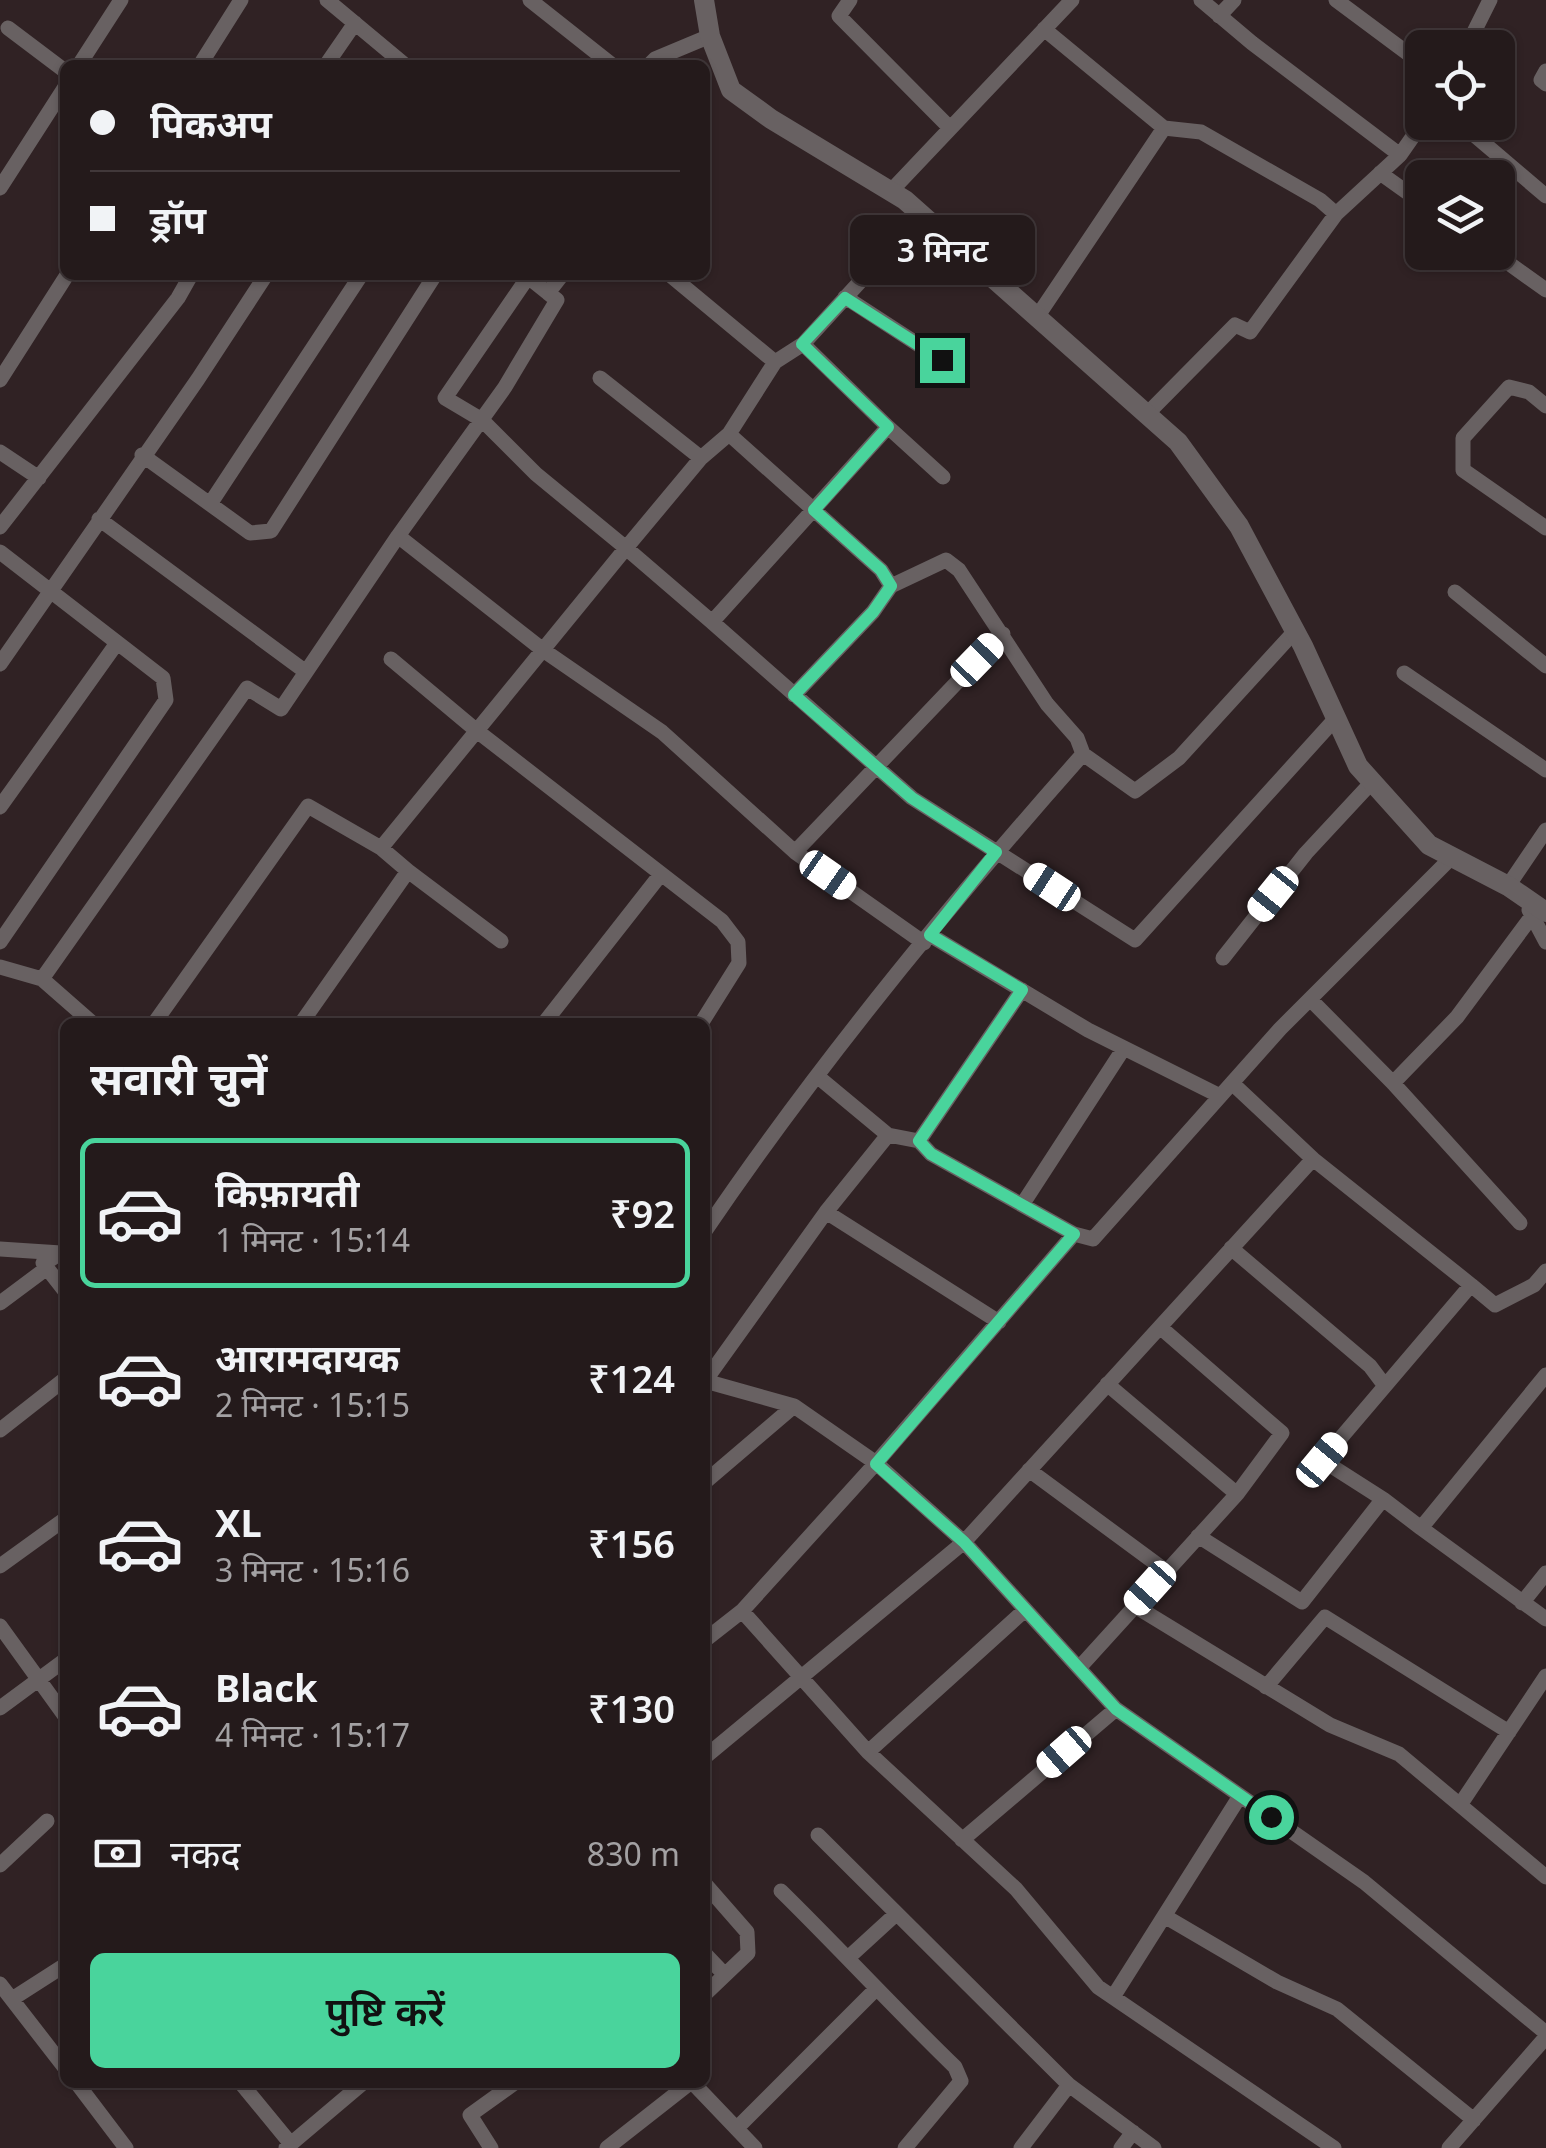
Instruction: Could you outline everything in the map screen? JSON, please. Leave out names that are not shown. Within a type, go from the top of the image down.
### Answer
[{"type":"street","points":[[82,60],[121,0]]},
{"type":"street","points":[[203,60],[241,0]]},
{"type":"street","points":[[328,0],[398,60]]},
{"type":"street","points":[[530,0],[606,60]]},
{"type":"street","points":[[850,0],[839,16],[950,128]]},
{"type":"street","points":[[891,191],[1072,0]]},
{"type":"street","points":[[1201,0],[1400,155]]},
{"type":"street","points":[[1220,16],[1234,0]]},
{"type":"street","points":[[1336,0],[1405,51]]},
{"type":"street","points":[[1475,30],[1490,0]]},
{"type":"street","points":[[707,1],[710,36],[731,90],[771,120],[891,191],[922,215],[1178,442],[1240,526],[1358,766],[1429,845],[1514,890],[1539,914],[1546,942]]},
{"type":"street","points":[[329,60],[355,23]]},
{"type":"street","points":[[8,28],[60,67]]},
{"type":"street","points":[[1044,29],[1164,128],[1202,132],[1320,200],[1336,214]]},
{"type":"street","points":[[653,60],[710,36]]},
{"type":"street","points":[[1546,72],[1540,80],[1546,84]]},
{"type":"street","points":[[0,188],[60,95]]},
{"type":"street","points":[[1037,317],[1164,128]]},
{"type":"street","points":[[1148,414],[1235,325],[1250,332],[1336,214],[1400,155],[1410,140]]},
{"type":"street","points":[[1480,140],[1546,196]]},
{"type":"street","points":[[1380,173],[1405,191]]},
{"type":"street","points":[[382,848],[701,458],[729,434],[774,362],[802,344],[922,215]]},
{"type":"street","points":[[1515,268],[1546,290]]},
{"type":"street","points":[[0,380],[63,280]]},
{"type":"street","points":[[0,527],[189,280]]},
{"type":"street","points":[[0,664],[263,280]]},
{"type":"street","points":[[210,504],[359,280]]},
{"type":"street","points":[[142,455],[250,533],[271,531],[432,280]]},
{"type":"street","points":[[526,280],[445,398],[482,420],[536,474],[912,798],[1135,940],[1336,718]]},
{"type":"street","points":[[42,979],[247,688],[280,709],[306,672],[482,420],[557,300],[532,280]]},
{"type":"street","points":[[548,292],[558,280]]},
{"type":"street","points":[[676,280],[774,362]]},
{"type":"street","points":[[845,298],[942,360]]},
{"type":"street","points":[[802,344],[943,477]]},
{"type":"street","points":[[600,378],[701,458]]},
{"type":"street","points":[[1546,406],[1529,392],[1509,387],[1463,438],[1463,470],[1546,528]]},
{"type":"street","points":[[712,622],[888,427]]},
{"type":"street","points":[[729,434],[881,570],[891,586]]},
{"type":"street","points":[[0,452],[39,478]]},
{"type":"street","points":[[98,519],[306,672]]},
{"type":"street","points":[[398,536],[543,650],[662,732],[795,852],[927,939],[1124,1048],[1220,1096]]},
{"type":"street","points":[[0,552],[163,678],[166,700],[0,942]]},
{"type":"street","points":[[794,695],[873,612],[891,586],[946,560],[959,570],[1047,704],[1077,738],[1083,754],[1135,791],[1179,758],[1294,631]]},
{"type":"street","points":[[1455,592],[1546,666]]},
{"type":"street","points":[[795,852],[1002,634]]},
{"type":"street","points":[[0,807],[117,643]]},
{"type":"street","points":[[392,659],[477,731],[722,922],[738,942],[739,962],[704,1018]]},
{"type":"street","points":[[1404,673],[1546,770]]},
{"type":"street","points":[[710,1224],[817,1076],[996,852],[1083,754]]},
{"type":"street","points":[[1222,958],[1306,853],[1372,782]]},
{"type":"street","points":[[157,1018],[308,806],[382,848],[501,941]]},
{"type":"street","points":[[1514,890],[1546,830]]},
{"type":"street","points":[[817,1076],[888,1135],[919,1141],[931,1154],[1074,1234],[1093,1239],[1310,999],[1452,857]]},
{"type":"street","points":[[305,1018],[408,871]]},
{"type":"street","points":[[548,1018],[661,874]]},
{"type":"street","points":[[1392,1083],[1457,1017],[1539,914]]},
{"type":"street","points":[[0,966],[42,979],[86,1018]]},
{"type":"street","points":[[919,1141],[1022,990]]},
{"type":"street","points":[[1310,999],[1520,1223]]},
{"type":"street","points":[[1022,1205],[1124,1048]]},
{"type":"street","points":[[1232,1083],[1313,1159],[1494,1305],[1534,1284],[1546,1271]]},
{"type":"street","points":[[710,1374],[826,1212],[888,1135]]},
{"type":"street","points":[[710,1753],[964,1542],[1313,1159]]},
{"type":"street","points":[[826,1212],[999,1322]]},
{"type":"street","points":[[710,1636],[742,1610],[876,1464],[1074,1234]]},
{"type":"street","points":[[1232,1248],[1370,1366],[1384,1386]]},
{"type":"street","points":[[0,1249],[60,1253]]},
{"type":"street","points":[[34,1251],[60,1285]]},
{"type":"street","points":[[47,1268],[44,1264],[60,1255]]},
{"type":"street","points":[[0,1302],[47,1268]]},
{"type":"street","points":[[1471,1284],[1322,1460],[1383,1499],[1546,1618]]},
{"type":"street","points":[[1079,1668],[1237,1494],[1282,1433],[1160,1326]]},
{"type":"street","points":[[1421,1528],[1546,1374]]},
{"type":"street","points":[[0,1430],[60,1382]]},
{"type":"street","points":[[710,1382],[794,1406],[876,1464],[964,1542],[1116,1709],[1364,1882],[1546,2035],[1449,2148]]},
{"type":"street","points":[[1107,1384],[1237,1494]]},
{"type":"street","points":[[710,1478],[794,1406]]},
{"type":"street","points":[[1030,1470],[1166,1571]]},
{"type":"street","points":[[1302,1602],[1383,1499]]},
{"type":"street","points":[[0,1566],[60,1522]]},
{"type":"street","points":[[1198,1536],[1509,1732]]},
{"type":"street","points":[[1522,1603],[1546,1573]]},
{"type":"street","points":[[1135,1606],[1330,1725],[1399,1754],[1546,1877]]},
{"type":"street","points":[[742,1610],[868,1752],[1016,1889],[1098,1987],[1334,2148]]},
{"type":"street","points":[[868,1752],[1025,1610]]},
{"type":"street","points":[[1266,1686],[1325,1617]]},
{"type":"street","points":[[0,1626],[60,1708]]},
{"type":"street","points":[[0,1708],[60,1664]]},
{"type":"street","points":[[1460,1805],[1546,1676]]},
{"type":"street","points":[[962,1840],[1116,1709]]},
{"type":"street","points":[[1112,1998],[1240,1796]]},
{"type":"street","points":[[0,1865],[47,1821]]},
{"type":"street","points":[[818,1834],[1069,2084],[1154,2148]]},
{"type":"street","points":[[710,1890],[747,1932],[748,1952],[710,1989]]},
{"type":"street","points":[[781,1891],[955,2067],[961,2082],[905,2148]]},
{"type":"street","points":[[849,1957],[896,1914]]},
{"type":"street","points":[[1166,1918],[1277,1982],[1337,2009],[1474,2120]]},
{"type":"street","points":[[710,1959],[724,1974]]},
{"type":"street","points":[[12,1999],[60,1968]]},
{"type":"street","points":[[0,1984],[60,2061]]},
{"type":"street","points":[[736,2128],[875,1990]]},
{"type":"street","points":[[1021,2148],[1069,2084]]},
{"type":"street","points":[[80,2088],[126,2148]]},
{"type":"street","points":[[245,2088],[289,2146],[357,2088]]},
{"type":"street","points":[[491,2148],[470,2115],[508,2088]]},
{"type":"street","points":[[607,2148],[684,2088]]},
{"type":"street","points":[[698,2088],[753,2147]]},
{"type":"street","points":[[1121,2148],[1133,2132]]},
{"type":"route","points":[[942,360],[845,298],[802,344],[888,427],[814,510],[881,570],[891,586],[873,612],[794,695],[912,798],[996,852],[930,935],[1022,990],[919,1141],[931,1154],[1074,1234],[876,1464],[964,1542],[1116,1709],[1271,1817]]}]
